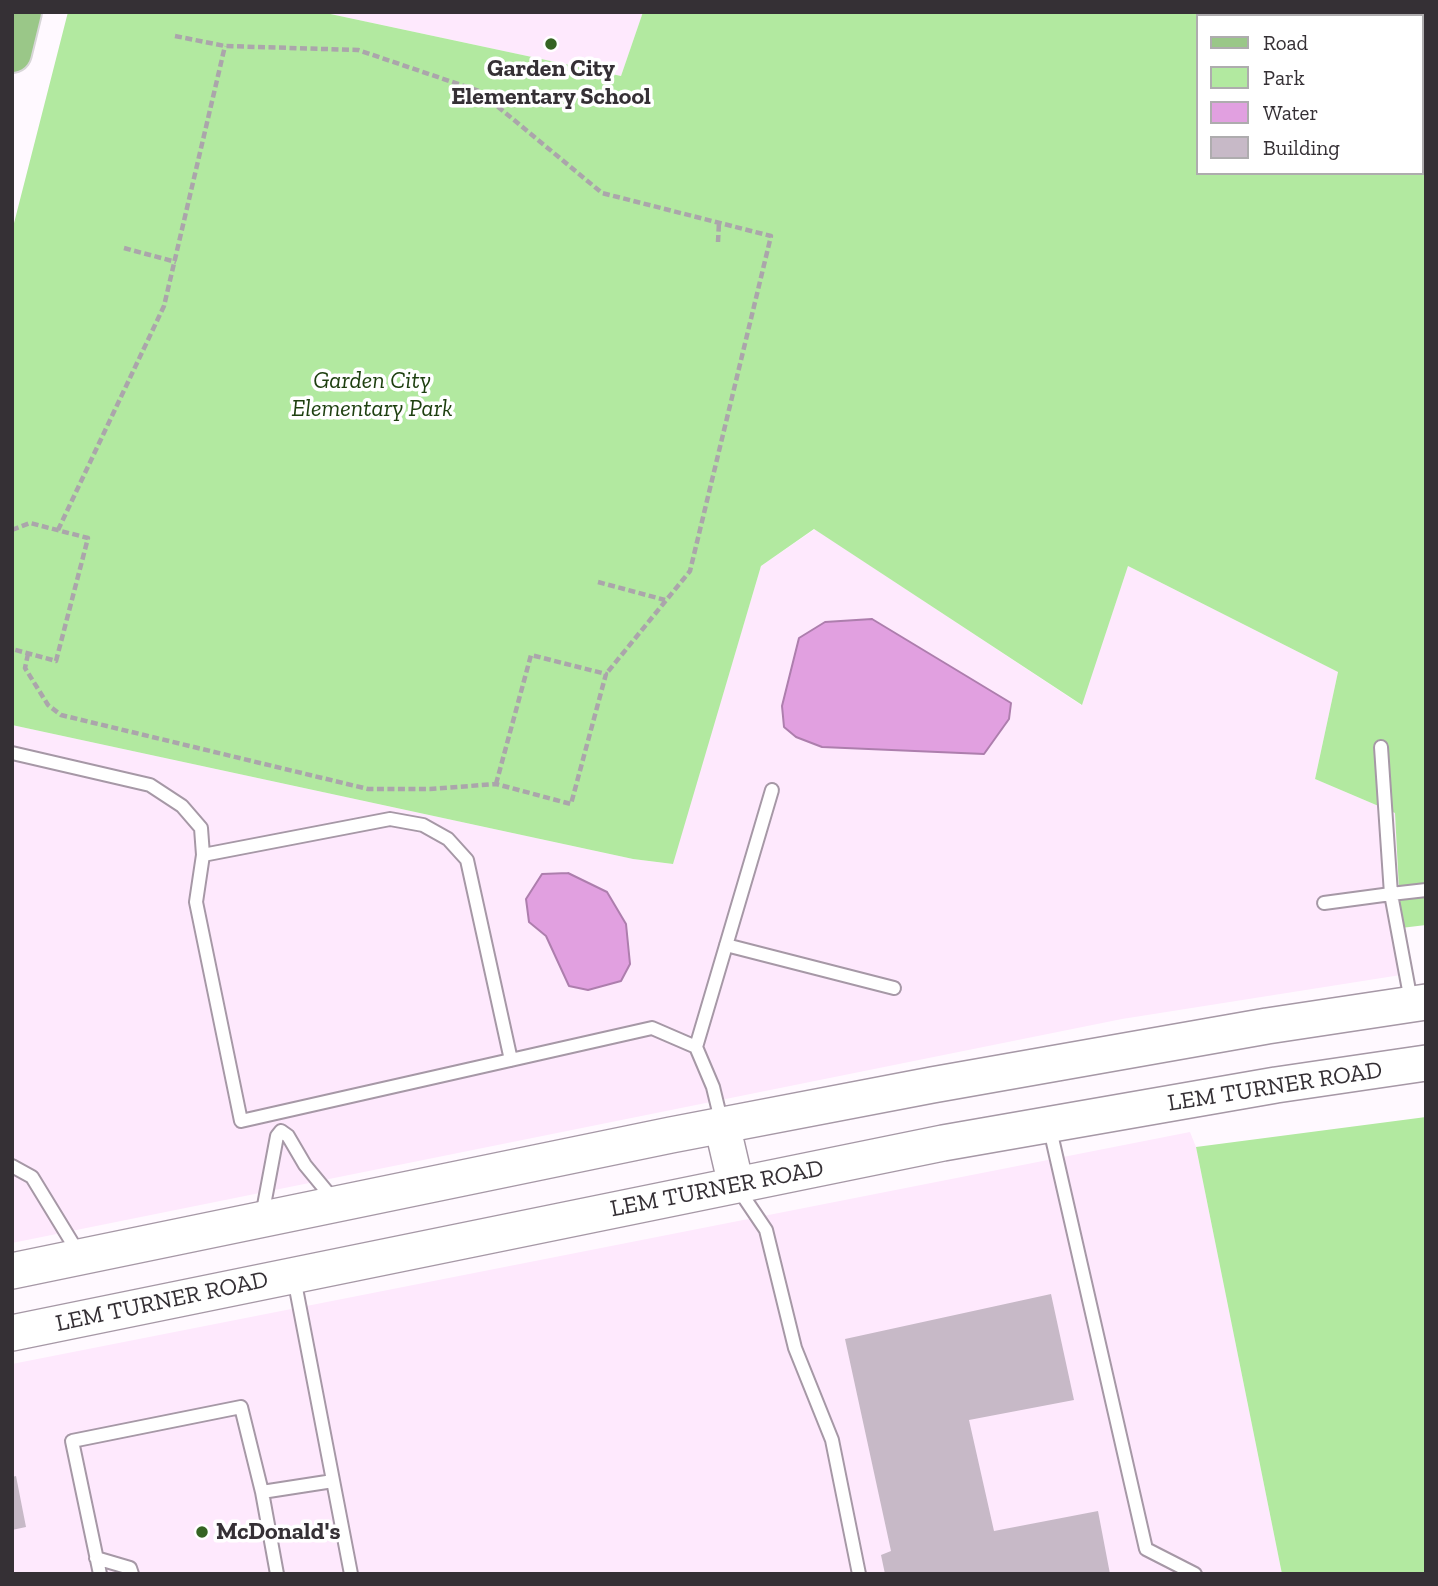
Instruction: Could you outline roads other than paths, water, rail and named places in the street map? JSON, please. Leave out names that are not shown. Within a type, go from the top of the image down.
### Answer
[{"type":"main road","points":[[12,53],[22,12]]},
{"type":"main road","points":[[12,1271],[722,1125],[1254,1028],[1419,1003]]},
{"type":"main road","name":"LEM TURNER ROAD","points":[[12,1333],[943,1143],[1276,1085],[1426,1063]]},
{"type":"main road","points":[[722,1125],[736,1185]]},
{"type":"lane","points":[[1381,747],[1391,894],[1419,1003]]},
{"type":"lane","points":[[12,753],[150,785],[181,806],[201,828],[203,855],[196,902],[241,1121],[652,1028],[696,1047]]},
{"type":"lane","points":[[722,1125],[713,1087],[696,1047],[772,790]]},
{"type":"lane","points":[[203,855],[390,819],[423,825],[447,839],[467,860],[511,1060]]},
{"type":"lane","points":[[1324,903],[1426,890]]},
{"type":"lane","points":[[726,945],[894,988]]},
{"type":"lane","points":[[261,1221],[277,1136],[281,1131],[279,1113]]},
{"type":"lane","points":[[1048,1125],[1146,1549],[1195,1574]]},
{"type":"lane","points":[[281,1131],[288,1136],[305,1165],[338,1205]]},
{"type":"lane","points":[[12,1166],[32,1177],[81,1257]]},
{"type":"lane","points":[[736,1185],[766,1230],[795,1348],[832,1440],[859,1574]]},
{"type":"lane","points":[[294,1275],[351,1574]]},
{"type":"lane","points":[[100,1574],[72,1441],[241,1406],[262,1492],[277,1574]]},
{"type":"lane","points":[[262,1492],[333,1480]]},
{"type":"lane","points":[[96,1558],[130,1568],[132,1574]]},
{"type":"water","points":[[872,619],[1011,703],[1009,719],[984,754],[822,747],[796,737],[784,727],[782,706],[799,638],[825,622]]},
{"type":"water","points":[[568,873],[607,892],[626,924],[630,964],[621,981],[588,990],[569,986],[546,936],[529,922],[526,899],[542,874]]},
{"type":"place","name":"Garden City Elementary School","points":[[551,44]]},
{"type":"place","name":"McDonald's","points":[[202,1532]]},
{"type":"park label","name":"Garden City Elementary Park","points":[[372,395]]}]
